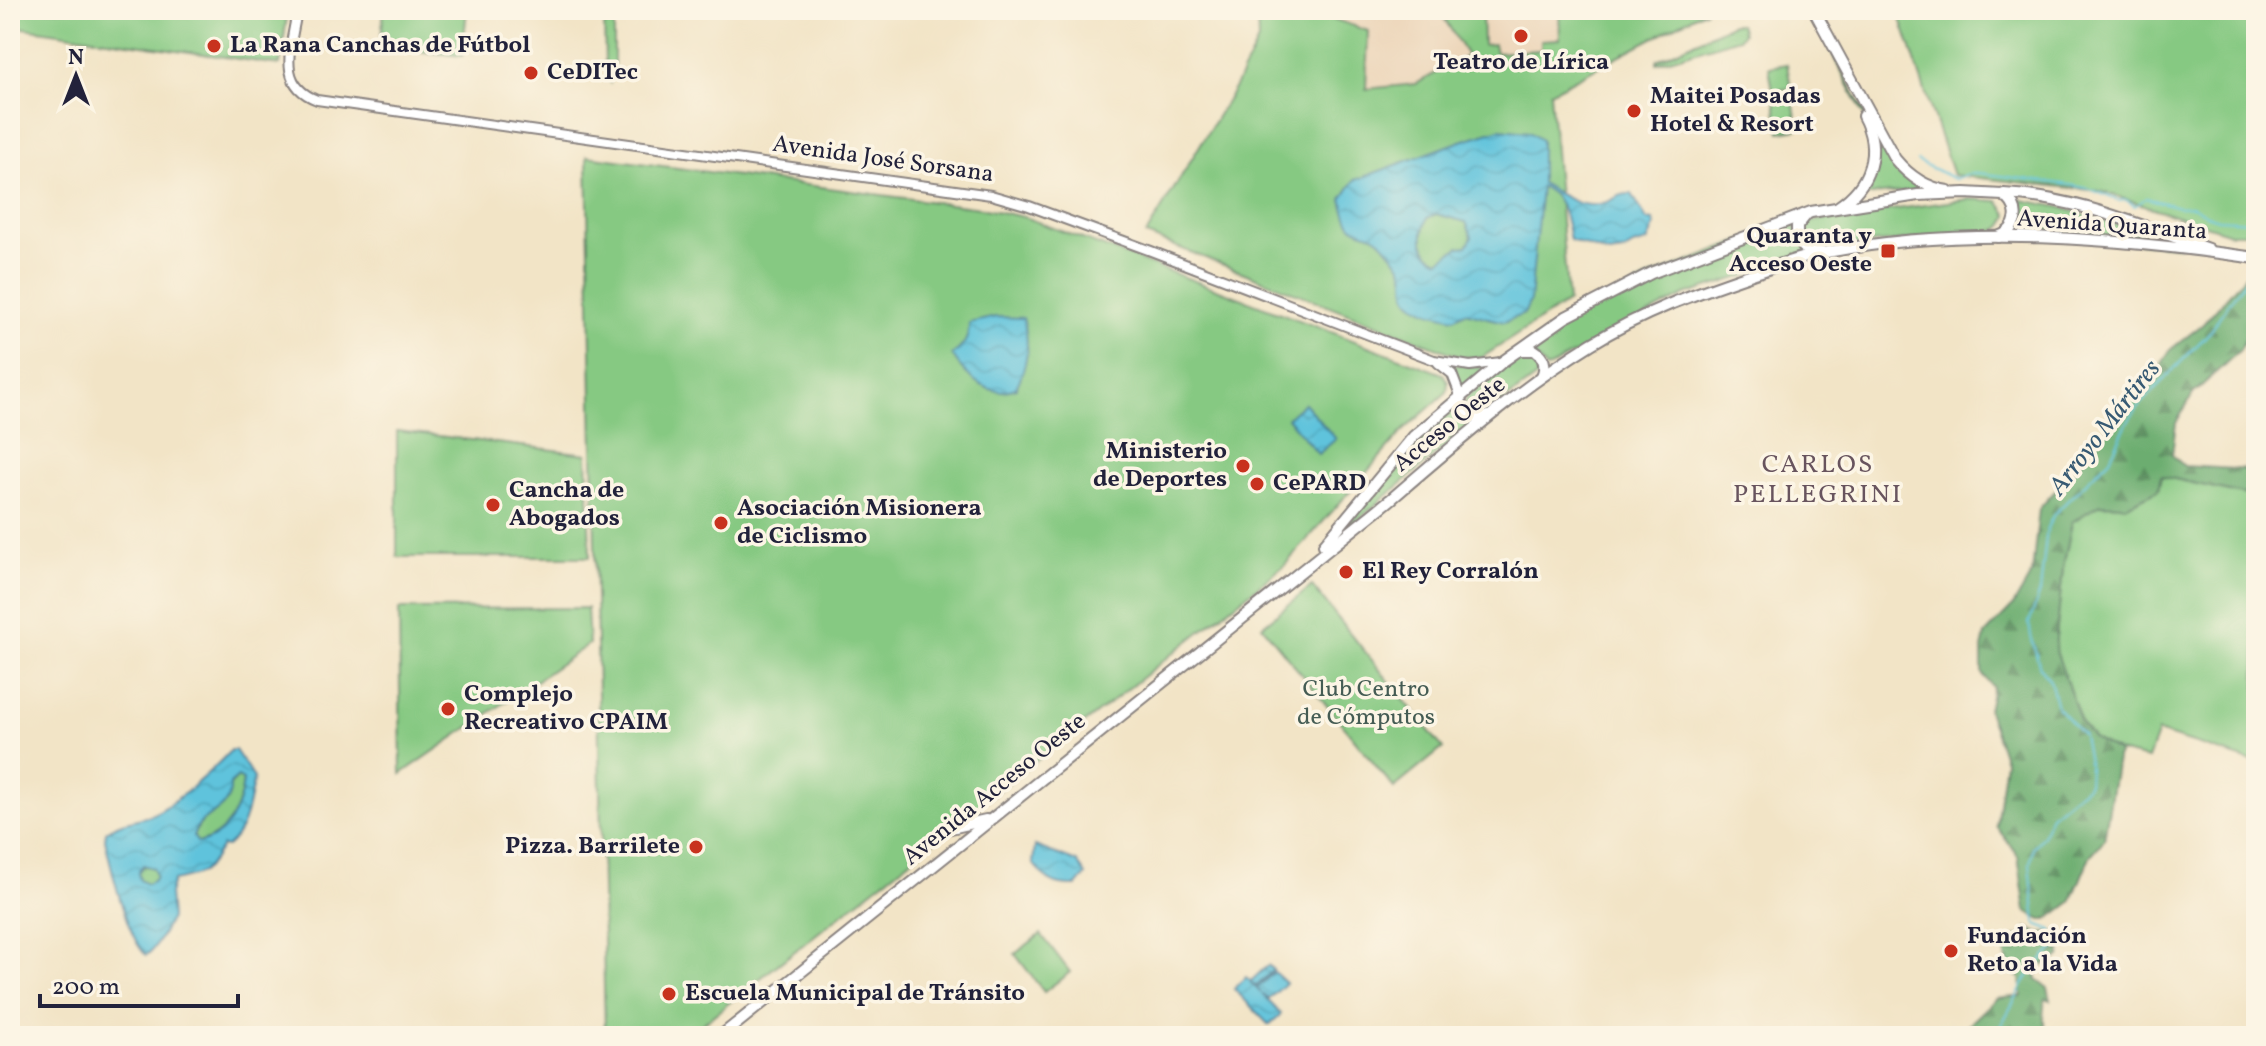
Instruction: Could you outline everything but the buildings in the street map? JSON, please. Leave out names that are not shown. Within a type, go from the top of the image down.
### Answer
[{"type":"main road","points":[[1811,10],[1904,171],[1937,190],[1965,193]]},
{"type":"main road","points":[[1811,10],[1870,136],[1871,161],[1865,180],[1857,193],[1838,207]]},
{"type":"main road","name":"Avenida Quaranta","points":[[1965,193],[2039,197],[2078,205],[2227,255]]},
{"type":"main road","name":"Acceso Oeste","points":[[1294,575],[1338,530],[1414,436],[1502,362],[1566,317],[1651,273],[1811,212],[1894,197],[1965,193]]},
{"type":"main road","points":[[1994,193],[2010,199],[2016,213],[2013,227],[1994,237]]},
{"type":"main road","points":[[1811,212],[1800,220],[1797,239],[1806,250],[1826,252]]},
{"type":"main road","name":"Avenida Quaranta","points":[[1994,237],[2079,239],[2252,258]]},
{"type":"main road","name":"Acceso Oeste","points":[[1294,575],[1390,500],[1490,414],[1541,377],[1593,343],[1686,296],[1826,252],[1916,241],[1994,237]]},
{"type":"main road","points":[[1518,351],[1529,349],[1539,353],[1545,367],[1541,377]]},
{"type":"main road","points":[[1460,395],[1462,407],[1470,416],[1482,418],[1490,414]]},
{"type":"main road","name":"Avenida Acceso Oeste","points":[[721,1036],[1294,575]]},
{"type":"main road","points":[[946,829],[992,818]]},
{"type":"street","name":"Avenida José Sorsana","points":[[297,10],[288,71],[301,94],[351,106],[991,195],[1140,247],[1434,360],[1470,366],[1502,362]]},
{"type":"street","points":[[1434,360],[1452,374],[1460,395]]},
{"type":"shaded area","points":[[1257,10],[1706,10],[1549,92],[1235,87],[1258,41]]},
{"type":"green space","name":"La Rana Canchas de Fútbol","points":[[10,10],[288,10],[280,65],[10,26]]},
{"type":"green space","points":[[384,10],[467,10],[462,56],[380,47]]},
{"type":"green space","points":[[604,10],[614,10],[614,64],[610,82],[605,67]]},
{"type":"green space","points":[[1257,10],[1315,10],[1368,31],[1366,89],[1416,84],[1467,56],[1439,10],[1482,10],[1483,45],[1494,44],[1496,53],[1541,50],[1541,40],[1560,39],[1559,10],[1706,10],[1550,92],[1568,302],[1481,358],[1461,357],[1146,235],[1235,87],[1258,41]]},
{"type":"green space","points":[[1810,10],[1895,168],[1923,190],[1861,196],[1872,174],[1869,125]]},
{"type":"green space","points":[[1898,10],[2256,10],[2256,227],[2245,233],[2230,233],[2100,191],[1953,175]]},
{"type":"green space","points":[[1732,24],[1740,24],[1743,33],[1739,38],[1657,63],[1657,60]]},
{"type":"green space","points":[[1787,64],[1791,88],[1773,91],[1769,67]]},
{"type":"green space","points":[[1792,94],[1798,129],[1780,132],[1774,97]]},
{"type":"green space","points":[[587,156],[980,208],[1024,217],[1443,374],[1448,382],[1447,392],[1403,431],[1285,565],[687,1036],[605,1036]]},
{"type":"green space","points":[[1969,199],[1998,201],[2008,215],[2004,224],[1990,233],[1818,248],[1804,241],[1804,232],[1811,221]]},
{"type":"green space","points":[[2016,199],[2060,207],[2181,246],[2011,233],[2020,218]]},
{"type":"green space","points":[[1802,217],[1795,227],[1813,254],[1685,295],[1546,369],[1527,346],[1568,320],[1652,276]]},
{"type":"green space","points":[[2250,270],[2256,272],[2256,317],[2240,350],[2193,394],[2176,423],[2172,455],[2184,466],[2252,470],[2256,474],[2256,497],[2161,476],[2158,490],[2127,505],[2100,504],[2072,522],[2063,568],[2055,648],[2081,723],[2092,737],[2118,752],[2104,840],[2090,856],[2071,902],[2047,920],[2041,920],[2026,911],[2018,856],[1996,826],[2005,761],[1988,710],[1993,687],[1982,674],[1985,635],[2013,606],[2032,573],[2039,509],[2102,438],[2135,385],[2157,372],[2170,350],[2203,324]]},
{"type":"green space","points":[[1524,354],[1533,356],[1537,361],[1538,376],[1489,412],[1475,414],[1469,410],[1465,402],[1467,396]]},
{"type":"green space","points":[[1443,364],[1487,367],[1460,389]]},
{"type":"green space","points":[[1459,401],[1463,416],[1476,421],[1340,535],[1415,438]]},
{"type":"green space","name":"Cancha de Abogados","points":[[397,431],[587,454],[590,557],[397,557]]},
{"type":"green space","points":[[2161,476],[2256,497],[2256,763],[2158,732],[2148,759],[2118,752],[2092,737],[2081,723],[2055,648],[2063,568],[2072,522],[2100,504],[2127,505],[2158,490]]},
{"type":"green space","name":"Club Centro de Cómputos","points":[[1312,586],[1443,748],[1394,788],[1262,626]]},
{"type":"green space","name":"Complejo Recreativo CPAIM","points":[[587,608],[589,644],[401,774],[399,609]]},
{"type":"green space","points":[[238,777],[243,780],[242,790],[231,819],[217,834],[198,843],[193,836],[195,831]]},
{"type":"green space","points":[[147,866],[156,875],[147,884],[138,875]]},
{"type":"green space","points":[[2027,928],[2038,933],[2054,932],[2064,939],[2060,957],[2035,969],[2037,980],[2048,988],[2051,1000],[2046,998],[2044,1018],[2052,1036],[1957,1036],[1996,999],[2022,996],[2020,978],[2010,972],[2004,948],[2009,939],[2026,934]]},
{"type":"green space","points":[[1041,934],[1070,972],[1044,992],[1015,954]]},
{"type":"water","points":[[1500,129],[1529,132],[1541,140],[1541,183],[1580,204],[1598,205],[1632,194],[1647,220],[1655,225],[1647,242],[1609,254],[1570,240],[1559,202],[1541,187],[1530,301],[1524,314],[1504,322],[1465,312],[1454,318],[1417,306],[1407,295],[1402,267],[1378,238],[1350,223],[1342,199],[1355,180]],"holes":[[[1436,214],[1466,222],[1472,237],[1467,246],[1459,247],[1440,260],[1425,248],[1423,231],[1427,218]]]},
{"type":"water","points":[[996,317],[1023,318],[1027,337],[1027,354],[1020,379],[1016,388],[1006,391],[979,384],[952,355],[965,342],[969,323]]},
{"type":"water","points":[[1304,403],[1336,439],[1318,454],[1287,418]]},
{"type":"water","points":[[231,750],[235,750],[254,778],[243,824],[233,840],[226,847],[222,846],[203,871],[173,881],[169,894],[171,918],[157,944],[146,955],[132,933],[120,900],[106,832],[172,803]],"holes":[[[238,777],[243,780],[242,790],[231,819],[217,834],[198,843],[193,836],[197,828],[226,802],[230,784]],[[143,865],[153,868],[156,876],[147,884],[140,880],[138,873]]]},
{"type":"water","points":[[1035,846],[1077,862],[1086,875],[1077,886],[1051,882],[1033,863]]},
{"type":"water","points":[[1268,965],[1273,970],[1257,986],[1250,982],[1261,993],[1257,988],[1274,972],[1286,983],[1269,999],[1262,994],[1281,1014],[1269,1025],[1234,989],[1246,977],[1251,981]]},
{"type":"waterway","points":[[1917,161],[1955,179],[1979,173],[2090,189],[2119,201],[2126,200],[2135,206],[2146,198],[2179,207],[2193,206],[2218,219],[2252,221],[2256,217]]},
{"type":"waterway","name":"Arroyo Mártires","points":[[1982,1036],[1988,1027],[2000,1027],[2029,974],[2054,948],[2052,930],[2036,924],[2030,864],[2033,848],[2043,836],[2051,815],[2088,785],[2089,767],[2083,735],[2057,707],[2050,680],[2040,668],[2031,636],[2029,623],[2040,592],[2047,528],[2054,514],[2110,459],[2127,423],[2141,403],[2207,335],[2256,264]]},
{"type":"place","name":"Teatro de Lírica","points":[[1521,36]]},
{"type":"place","name":"La Rana Canchas de Fútbol","points":[[214,46]]},
{"type":"place","name":"CeDITec","points":[[531,73]]},
{"type":"place","name":"Maitei Posadas Hotel & Resort","points":[[1634,111]]},
{"type":"place","name":"Quaranta y Acceso Oeste","points":[[1888,251]]},
{"type":"place","name":"Ministerio de Deportes","points":[[1243,466]]},
{"type":"place","name":"CePARD","points":[[1257,484]]},
{"type":"place","name":"Cancha de Abogados","points":[[493,505]]},
{"type":"place","name":"Asociación Misionera de Ciclismo","points":[[721,523]]},
{"type":"place","name":"El Rey Corralón","points":[[1346,572]]},
{"type":"place","name":"Complejo Recreativo CPAIM","points":[[448,709]]},
{"type":"place","name":"Pizza. Barrilete","points":[[696,847]]},
{"type":"place","name":"Fundación Reto a la Vida","points":[[1951,951]]},
{"type":"place","name":"Escuela Municipal de Tránsito","points":[[669,994]]},
{"type":"district","name":"CARLOS PELLEGRINI","points":[[1818,480]]}]
